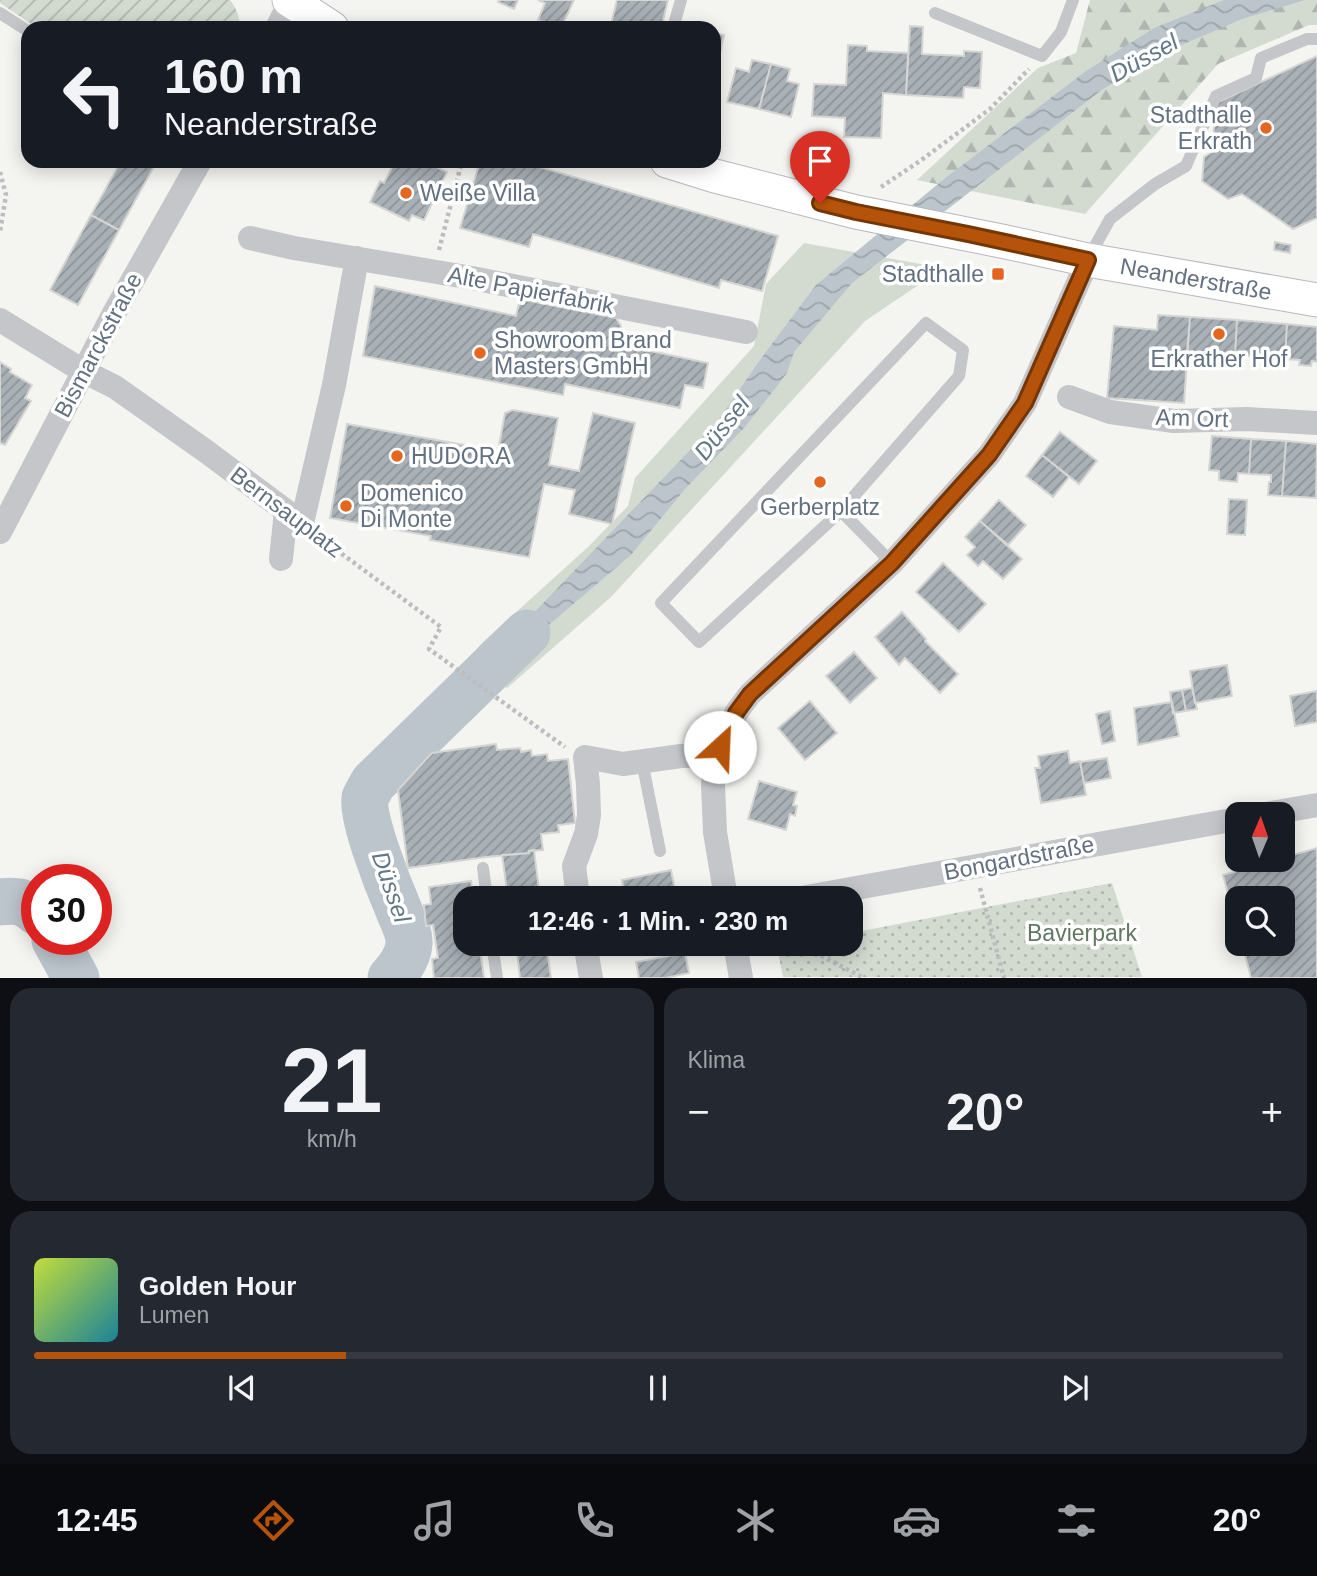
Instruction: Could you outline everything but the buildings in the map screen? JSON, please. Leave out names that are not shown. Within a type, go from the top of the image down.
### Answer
[{"type":"main road","points":[[287,7],[317,21]]},
{"type":"main road","name":"Neanderstraße","points":[[689,168],[851,211],[1088,260],[1317,300]]},
{"type":"street","name":"Bismarckstraße","points":[[0,532],[83,371],[197,168]]},
{"type":"street","name":"Alte Papierfabrik","points":[[250,238],[746,332]]},
{"type":"street","points":[[281,559],[334,386],[356,258]]},
{"type":"street","points":[[724,886],[715,832],[713,785],[715,760],[736,713],[750,694],[892,563],[989,455],[1025,403],[1088,260]]},
{"type":"street","name":"Bernsauplatz","points":[[0,320],[83,371],[115,387],[294,517]]},
{"type":"street","name":"Am Ort","points":[[1069,397],[1110,412],[1174,421],[1247,419],[1317,423]]},
{"type":"street","points":[[576,886],[574,866],[586,834],[589,815],[584,757],[623,764],[681,756],[715,760]]},
{"type":"street","points":[[1295,809],[1317,805]]},
{"type":"street","name":"Bongardstraße","points":[[863,887],[1225,821]]},
{"type":"street","points":[[587,956],[591,978]]},
{"type":"street","points":[[737,956],[741,978]]},
{"type":"lane","points":[[675,21],[681,0]]},
{"type":"lane","points":[[935,12],[1042,56],[1061,32],[1073,0]]},
{"type":"lane","points":[[0,13],[21,26]]},
{"type":"lane","points":[[1088,260],[1110,219],[1155,184],[1186,166],[1216,96],[1256,78],[1261,58],[1307,39],[1317,39]]},
{"type":"lane","points":[[926,323],[963,350],[959,376],[841,510],[699,642],[661,603],[926,323]]},
{"type":"lane","points":[[841,510],[892,563]]},
{"type":"lane","points":[[642,761],[660,851]]},
{"type":"lane","points":[[483,868],[485,886]]},
{"type":"lane","points":[[493,956],[496,978]]},
{"type":"path","points":[[851,211],[990,109],[1042,56]]},
{"type":"path","points":[[433,271],[460,168]]},
{"type":"path","points":[[0,172],[6,195],[0,232]]},
{"type":"path","name":"Bernsauplatz","points":[[294,517],[441,627],[429,649],[574,753],[584,757]]},
{"type":"path","points":[[974,867],[1004,978]]},
{"type":"path","points":[[821,956],[864,978]]},
{"type":"green space","points":[[0,0],[230,0],[238,13],[239,21],[27,21],[0,3]]},
{"type":"green space","points":[[1090,0],[1317,0],[1317,25],[1309,25],[1218,64],[1085,214],[917,180],[1038,68],[1076,53]]},
{"type":"green space","points":[[804,243],[926,265],[923,282],[865,321],[611,597],[507,688],[464,663],[628,506],[635,478],[754,346],[766,284]]},
{"type":"green space","name":"Bavierpark","points":[[1112,883],[1142,977],[783,977],[779,956],[863,956],[863,931]]},
{"type":"water","points":[[1224,0],[1305,0],[1242,19],[1170,50],[1103,89],[852,283],[794,352],[787,373],[745,427],[685,489],[631,555],[550,624],[490,684],[476,673],[717,422],[816,285],[944,179],[1086,71],[1154,28]]},
{"type":"waterway","name":"Düssel","points":[[391,978],[405,958],[409,939],[371,836],[365,798],[373,783],[527,633]]},
{"type":"waterway","name":"Düssel","points":[[0,902],[21,902]]},
{"type":"waterway","name":"Düssel","points":[[63,955],[76,978]]},
{"type":"place","name":"Stadthalle Erkrath","points":[[1266,128]]},
{"type":"place","name":"Weiße Villa","points":[[406,193]]},
{"type":"place","name":"Stadthalle","points":[[998,274]]},
{"type":"place","name":"Erkrather Hof","points":[[1219,334]]},
{"type":"place","name":"Showroom Brand Masters GmbH","points":[[480,353]]},
{"type":"place","name":"HUDORA","points":[[397,456]]},
{"type":"place","name":"Gerberplatz","points":[[820,482]]},
{"type":"place","name":"Domenico Di Monte","points":[[346,506]]},
{"type":"route","points":[[720,747],[736,713],[750,694],[892,563],[989,455],[1025,403],[1088,260],[820,203]]}]
